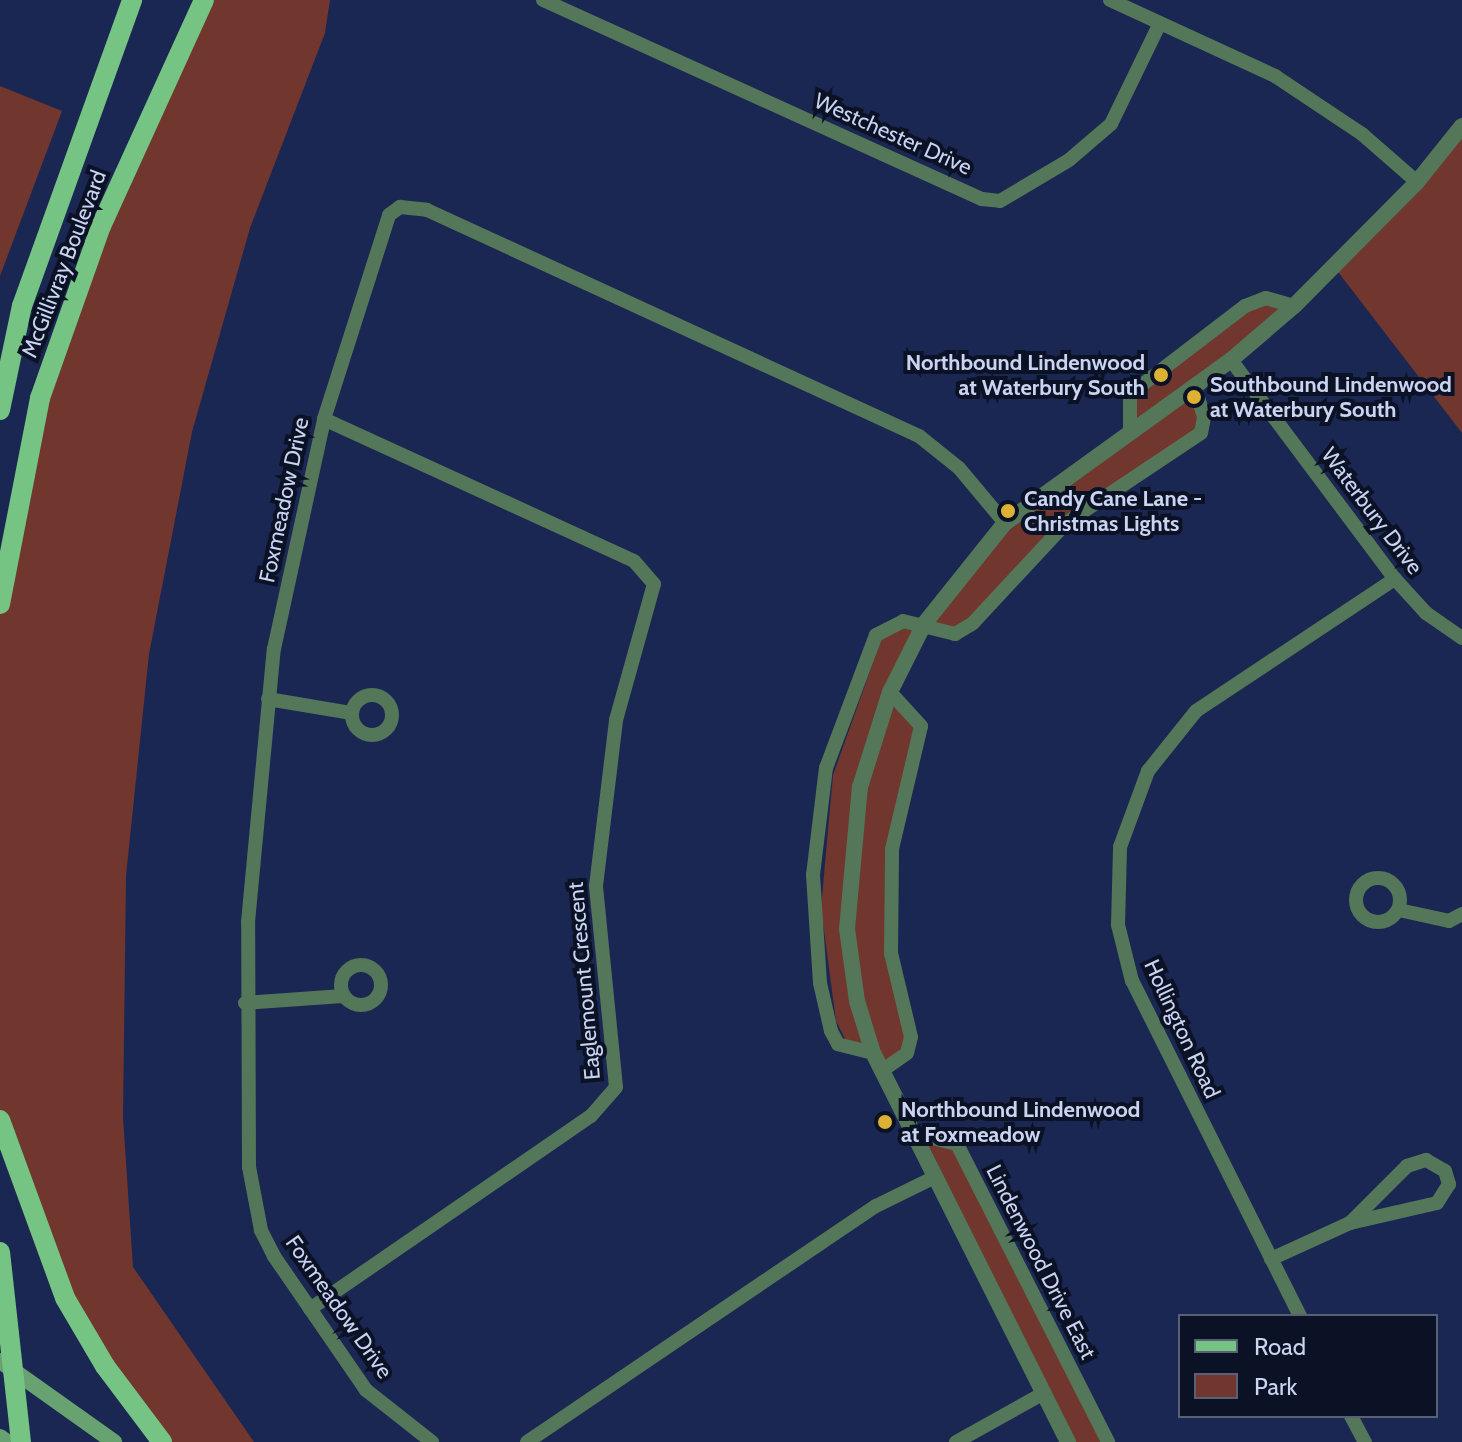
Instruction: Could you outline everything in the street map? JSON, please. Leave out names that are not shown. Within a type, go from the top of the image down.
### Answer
[{"type":"main road","name":"McGillivray Boulevard","points":[[0,410],[22,306],[132,0]]},
{"type":"main road","name":"McGillivray Boulevard","points":[[0,604],[21,472],[49,371],[101,226],[204,0]]},
{"type":"main road","points":[[0,1120],[65,1298],[105,1366],[162,1442]]},
{"type":"main road","points":[[0,1252],[5,1366],[21,1442]]},
{"type":"main road","points":[[5,1366],[114,1442]]},
{"type":"main road","points":[[0,1437],[7,1442]]},
{"type":"street","name":"Westchester Drive","points":[[543,0],[982,199],[1000,201],[1069,160],[1111,124],[1160,23]]},
{"type":"street","points":[[1110,0],[1321,103],[1417,182]]},
{"type":"street","points":[[1068,1442],[873,1053],[857,1001],[847,929],[849,858],[860,787],[890,692],[924,624],[1005,523],[1231,360],[1294,306],[1417,182],[1462,126]]},
{"type":"street","name":"Foxmeadow Drive","points":[[432,1442],[366,1390],[274,1256],[254,1202],[245,1003],[268,699],[324,419],[381,230],[400,207],[412,206],[919,436],[959,468],[1005,523]]},
{"type":"street","points":[[1130,431],[1130,394],[1257,300],[1294,306]]},
{"type":"street","name":"Waterbury Drive","points":[[1231,360],[1395,579],[1426,613],[1462,638]]},
{"type":"street","points":[[873,1053],[838,1044],[831,1031],[814,930],[817,821],[826,768],[876,635],[903,621],[955,634],[973,623],[1066,523],[1201,433],[1204,417],[1195,387]]},
{"type":"street","name":"Eaglemount Crescent","points":[[310,1309],[591,1116],[616,1087],[596,886],[616,720],[654,584],[634,561],[324,419]]},
{"type":"street","name":"Hollington Road","points":[[1299,1314],[1132,981],[1118,925],[1120,847],[1148,771],[1196,711],[1395,579]]},
{"type":"street","points":[[883,1070],[907,1053],[911,1037],[891,953],[892,849],[921,726],[890,692]]},
{"type":"street","points":[[268,699],[352,713]]},
{"type":"street","points":[[1399,910],[1449,921],[1462,914]]},
{"type":"street","points":[[245,1003],[343,996]]},
{"type":"street","name":"Lindenwood Drive East","points":[[912,1133],[957,1144],[1108,1442]]},
{"type":"street","points":[[1271,1259],[1350,1223],[1437,1203],[1446,1195],[1445,1171],[1426,1160],[1407,1166],[1350,1223]]},
{"type":"street","points":[[527,1442],[876,1206],[933,1178]]},
{"type":"street","points":[[956,1442],[1044,1393]]},
{"type":"street","points":[[1352,1418],[1365,1442]]},
{"type":"green space","points":[[204,0],[330,0],[325,33],[250,228],[192,432],[149,654],[126,876],[123,1117],[133,1267],[254,1442],[162,1442],[65,1298],[0,1120],[0,604],[40,398]]},
{"type":"green space","points":[[0,86],[62,111],[0,276]]},
{"type":"green space","points":[[1462,127],[1462,433],[1335,268]]},
{"type":"green space","points":[[1257,300],[1294,306],[1195,387],[1201,433],[1066,523],[955,634],[924,624],[1005,523],[1129,431],[1127,401]]},
{"type":"green space","points":[[924,624],[890,691],[921,726],[892,849],[891,953],[911,1037],[883,1070],[873,1053],[850,1049],[836,1021],[821,908],[833,775],[884,632]]},
{"type":"green space","points":[[912,1133],[957,1144],[1108,1442],[1068,1442]]},
{"type":"place","name":"Northbound Lindenwood at Waterbury South","points":[[1161,375]]},
{"type":"place","name":"Southbound Lindenwood at Waterbury South","points":[[1194,397]]},
{"type":"place","name":"Candy Cane Lane - Christmas Lights","points":[[1008,511]]},
{"type":"place","name":"Northbound Lindenwood at Foxmeadow","points":[[885,1122]]}]
